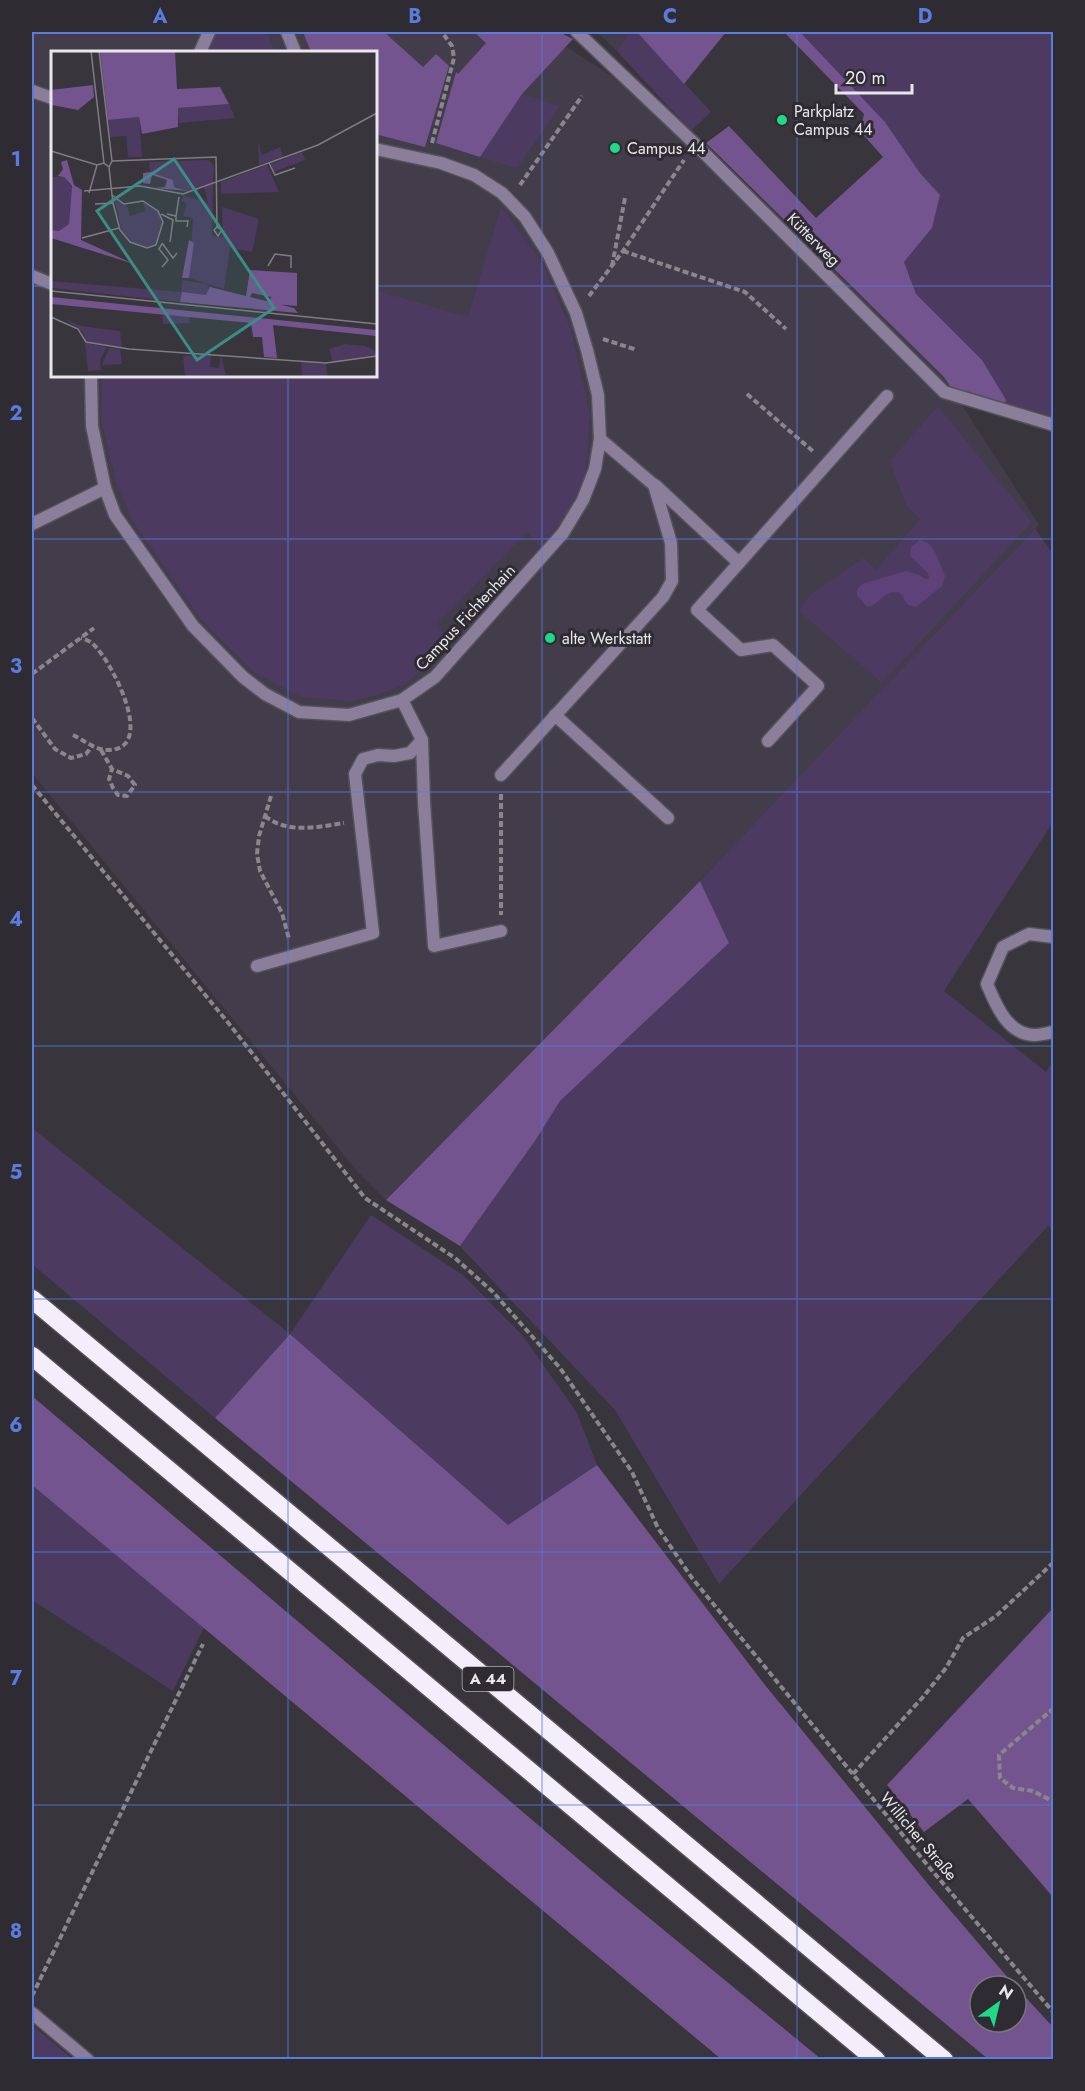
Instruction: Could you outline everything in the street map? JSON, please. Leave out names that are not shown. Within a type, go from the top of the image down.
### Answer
[{"type":"highway","name":"A 44","points":[[32,1299],[944,2060]]},
{"type":"highway","name":"A 44","points":[[32,1356],[876,2060]]},
{"type":"street","points":[[200,51],[209,32]]},
{"type":"street","points":[[287,32],[295,51]]},
{"type":"street","name":"Kütterweg","points":[[577,32],[695,144],[944,392],[1053,425]]},
{"type":"street","points":[[32,91],[51,98]]},
{"type":"street","name":"Campus Fichtenhain","points":[[91,376],[92,426],[105,488],[115,515],[193,626],[243,677],[265,694],[299,712],[349,715],[402,700],[435,677],[563,533],[583,500],[595,469],[600,440],[598,395],[576,313],[548,253],[525,217],[502,193],[474,175],[428,160],[376,149]]},
{"type":"street","points":[[32,276],[51,284]]},
{"type":"street","points":[[768,741],[818,687],[773,645],[741,650],[697,610],[887,396]]},
{"type":"street","points":[[600,440],[654,485],[739,563]]},
{"type":"street","points":[[501,775],[663,597],[672,581],[671,543],[654,485]]},
{"type":"street","points":[[32,524],[105,488]]},
{"type":"street","points":[[402,700],[422,740],[424,802],[435,946],[501,932]]},
{"type":"street","points":[[555,715],[668,818]]},
{"type":"street","points":[[257,966],[373,933],[355,774],[363,759],[378,755],[394,756],[410,753],[422,740]]},
{"type":"street","points":[[1053,937],[1029,934],[1003,947],[987,984],[997,1010],[1014,1029],[1033,1035],[1053,1032]]},
{"type":"street","points":[[32,2013],[88,2060]]},
{"type":"path","points":[[428,160],[454,58],[452,46],[444,35]]},
{"type":"path","points":[[509,201],[582,96]]},
{"type":"path","points":[[576,313],[623,251],[695,144]]},
{"type":"path","points":[[611,267],[625,198]]},
{"type":"path","points":[[623,251],[745,292],[786,329]]},
{"type":"path","points":[[582,332],[637,350]]},
{"type":"path","points":[[747,394],[827,463]]},
{"type":"path","points":[[32,674],[94,628]]},
{"type":"path","points":[[73,735],[100,749],[109,750],[121,747],[130,738],[132,726],[129,710],[111,670],[92,643],[81,638]]},
{"type":"path","points":[[32,718],[55,749],[71,758],[87,754],[93,745]]},
{"type":"path","points":[[100,749],[112,769],[128,776],[135,785],[127,796],[118,795],[112,788],[109,779],[112,769]]},
{"type":"path","points":[[501,775],[501,932]]},
{"type":"path","name":"Willicher Straße","points":[[32,785],[230,1025],[365,1198],[455,1258],[493,1292],[560,1368],[632,1472],[658,1527],[692,1578],[852,1774],[1053,2013]]},
{"type":"path","points":[[271,795],[256,854],[260,871],[282,913],[294,956]]},
{"type":"path","points":[[265,816],[273,823],[291,828],[312,828],[360,821]]},
{"type":"path","points":[[852,1774],[923,1697],[946,1668],[963,1638],[996,1616],[1053,1562]]},
{"type":"path","points":[[32,1997],[203,1644]]},
{"type":"path","points":[[1053,1708],[999,1755],[1000,1778],[1013,1788],[1033,1791],[1053,1802]]},
{"type":"shaded area","points":[[32,32],[543,32],[682,121],[944,377],[1039,525],[783,796],[386,1200],[356,1170],[32,773]]},
{"type":"shaded area","points":[[216,32],[267,32],[275,51],[207,51]]},
{"type":"shaded area","points":[[303,32],[384,32],[423,67],[436,54],[449,66],[425,147],[376,134],[376,51],[311,51]]},
{"type":"shaded area","points":[[474,32],[559,32],[573,39],[522,94],[480,157],[436,143],[456,72],[458,74],[486,43]]},
{"type":"shaded area","points":[[597,32],[630,32],[617,51]]},
{"type":"shaded area","points":[[630,32],[637,32],[711,112],[691,131],[617,51]]},
{"type":"shaded area","points":[[637,32],[726,32],[684,84]]},
{"type":"shaded area","points":[[784,32],[800,32],[885,122],[920,173],[940,195],[932,228],[904,262],[916,294],[982,360],[1006,400],[1004,405],[950,386],[944,377],[706,143],[729,126],[816,218],[883,157],[860,131],[864,114]]},
{"type":"shaded area","points":[[800,32],[1053,32],[1053,418],[1004,405],[982,360],[916,294],[904,262],[932,228],[940,195],[920,173],[885,122]]},
{"type":"shaded area","points":[[522,94],[560,106],[517,168],[480,157]]},
{"type":"shaded area","points":[[501,207],[542,263],[571,330],[590,415],[585,477],[567,515],[540,547],[527,532],[437,624],[451,643],[405,684],[381,694],[351,701],[301,697],[254,672],[199,617],[134,523],[116,482],[102,422],[102,376],[376,376],[376,290],[468,317]]},
{"type":"shaded area","points":[[938,406],[1032,522],[882,683],[799,611],[809,596],[863,558],[876,570],[920,519],[906,505],[890,461]]},
{"type":"shaded area","points":[[1035,529],[1053,554],[1053,822],[944,991],[1046,1072],[1053,1062],[1053,1231],[1048,1226],[719,1584],[615,1410],[460,1246],[535,1141],[560,1101],[729,943],[700,881]]},
{"type":"shaded area","points":[[920,540],[928,543],[934,550],[945,576],[942,586],[916,607],[908,605],[900,593],[895,592],[867,607],[857,595],[857,590],[862,584],[906,571],[925,579],[929,578],[928,573],[910,556],[911,547]]},
{"type":"shaded area","points":[[700,881],[729,943],[560,1101],[535,1141],[460,1246],[386,1200]]},
{"type":"shaded area","points":[[32,1128],[290,1334],[215,1418],[32,1264]]},
{"type":"shaded area","points":[[371,1215],[463,1275],[523,1336],[577,1413],[597,1465],[508,1525],[290,1334]]},
{"type":"shaded area","points":[[290,1334],[508,1525],[597,1465],[765,1685],[1005,1974],[968,1974],[968,2034],[1028,2034],[1028,2000],[1053,2027],[1053,2059],[988,2059],[215,1418]]},
{"type":"shaded area","points":[[32,1396],[609,1885],[821,2059],[721,2059],[32,1485]]},
{"type":"shaded area","points":[[32,1485],[204,1627],[173,1691],[32,1600]]},
{"type":"shaded area","points":[[1053,1608],[1053,1897],[968,1799],[924,1832],[887,1785]]},
{"type":"shaded area","points":[[32,2025],[73,2059],[32,2059]]},
{"type":"place","name":"Parkplatz Campus 44","points":[[782,120]]},
{"type":"place","name":"Campus 44","points":[[615,148]]},
{"type":"place","name":"alte Werkstatt","points":[[550,638]]}]
